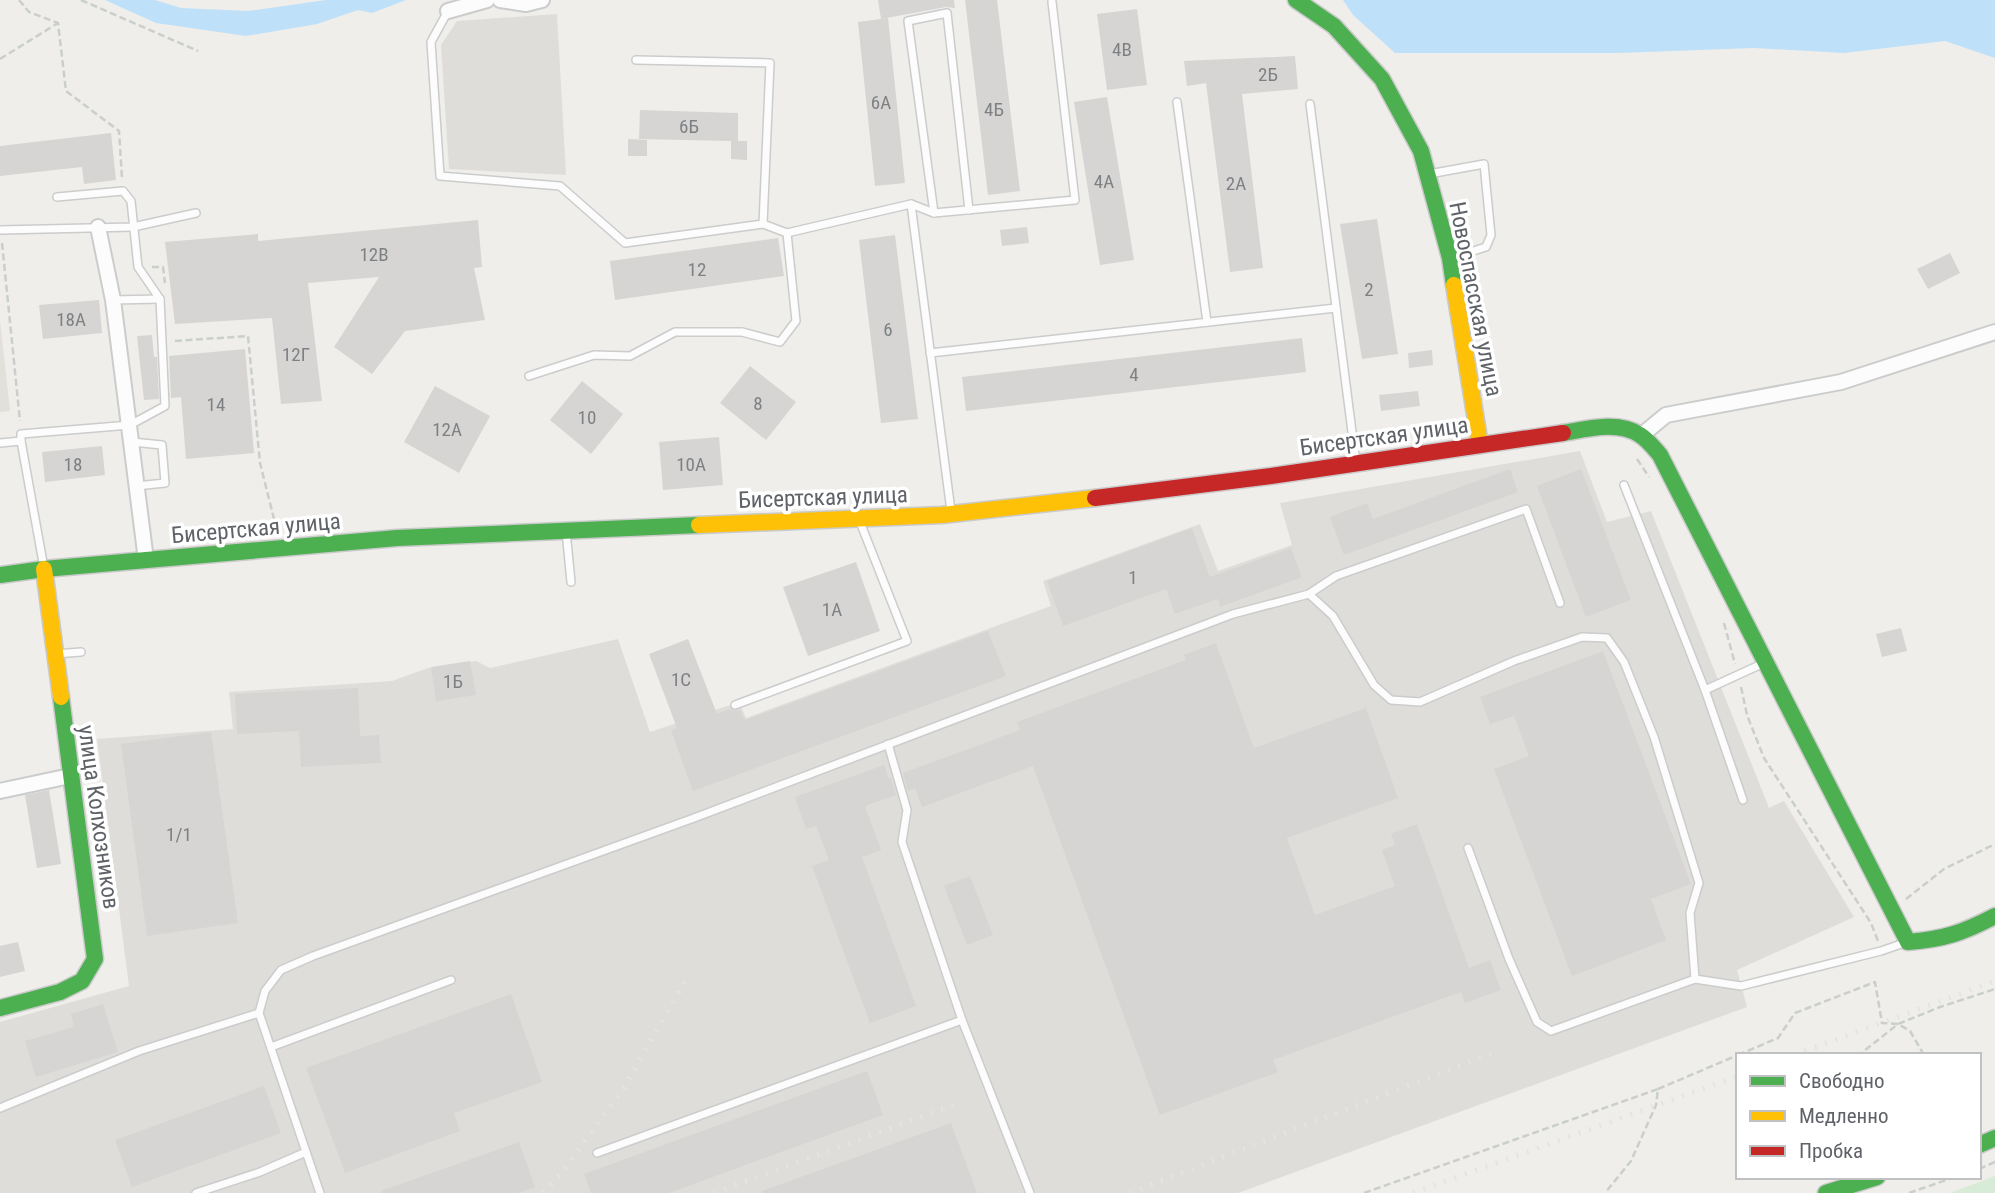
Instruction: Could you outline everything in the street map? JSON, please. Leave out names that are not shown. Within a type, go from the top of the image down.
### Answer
[{"type":"main road","name":"Новоспасская улица","points":[[1296,0],[1334,26],[1382,79],[1421,151],[1450,258],[1480,445]]},
{"type":"main road","name":"Бисертская улица","points":[[0,575],[397,538],[952,514],[1028,507],[1356,463],[1599,427],[1622,427],[1643,435]]},
{"type":"main road","points":[[1643,435],[1660,455],[1908,942],[1934,940],[1964,932],[1995,916]]},
{"type":"main road","name":"улица Колхозников","points":[[0,1008],[60,992],[82,981],[95,960],[44,569]]},
{"type":"main road","points":[[1828,1193],[1871,1179]]},
{"type":"street","points":[[447,11],[487,0]]},
{"type":"street","points":[[500,0],[526,4],[542,0]]},
{"type":"street","points":[[98,227],[113,300],[146,560]]},
{"type":"street","points":[[1643,435],[1666,415],[1841,382],[1995,332]]},
{"type":"street","points":[[0,791],[70,776]]},
{"type":"lane","points":[[447,11],[431,42],[440,176],[560,186],[625,243],[763,224],[787,233],[911,204],[934,213],[1074,200],[1052,2]]},
{"type":"lane","points":[[934,213],[908,21],[947,13],[969,210]]},
{"type":"lane","points":[[636,60],[770,63],[763,224]]},
{"type":"lane","points":[[1177,102],[1207,322]]},
{"type":"lane","points":[[1310,104],[1356,463]]},
{"type":"lane","points":[[1427,174],[1484,164],[1491,234],[1486,247],[1450,258]]},
{"type":"lane","points":[[0,443],[130,425],[165,406],[160,299],[138,267],[131,201],[123,191],[57,197]]},
{"type":"lane","points":[[911,204],[952,514]]},
{"type":"lane","points":[[1,230],[133,227],[196,213]]},
{"type":"lane","points":[[529,376],[594,355],[630,356],[675,332],[742,332],[780,342],[796,321],[787,233]]},
{"type":"lane","points":[[113,300],[160,299]]},
{"type":"lane","points":[[930,353],[1336,308]]},
{"type":"lane","points":[[21,438],[44,569]]},
{"type":"lane","points":[[132,442],[162,445],[165,483],[135,486]]},
{"type":"lane","points":[[1625,485],[1705,690],[1744,800]]},
{"type":"lane","points":[[320,1193],[259,1013],[265,991],[281,970],[694,818],[1233,614],[1309,594],[1336,576],[1526,509],[1560,603]]},
{"type":"lane","points":[[735,705],[907,641],[858,518]]},
{"type":"lane","points":[[566,530],[571,582]]},
{"type":"lane","points":[[1309,594],[1333,615],[1374,685],[1391,700],[1420,702],[1514,661],[1582,637],[1607,638],[1624,662],[1654,737],[1699,883],[1690,914],[1695,979]]},
{"type":"lane","points":[[55,654],[81,652]]},
{"type":"lane","points":[[1705,690],[1765,663]]},
{"type":"lane","points":[[888,744],[907,810],[902,842],[961,1020],[1030,1193]]},
{"type":"lane","points":[[1468,848],[1509,960],[1537,1022],[1551,1031],[1695,979],[1741,986],[1908,942]]},
{"type":"lane","points":[[271,1047],[451,981]]},
{"type":"lane","points":[[0,1108],[139,1051],[259,1013]]},
{"type":"lane","points":[[597,1153],[961,1020]]},
{"type":"lane","points":[[196,1193],[260,1172],[306,1152]]},
{"type":"path","points":[[19,0],[29,12],[58,23]]},
{"type":"path","points":[[81,0],[198,51]]},
{"type":"path","points":[[0,59],[58,23]]},
{"type":"path","points":[[58,23],[66,91],[118,131],[123,191]]},
{"type":"path","points":[[1,230],[21,438]]},
{"type":"path","points":[[138,267],[163,267],[166,292]]},
{"type":"path","points":[[171,341],[248,336],[260,463],[282,549]]},
{"type":"path","points":[[1634,454],[1653,485]]},
{"type":"path","points":[[1724,623],[1747,715],[1764,758],[1871,923],[1881,951]]},
{"type":"path","points":[[1893,909],[1944,869],[1995,844]]},
{"type":"path","points":[[1743,1053],[1778,1038],[1795,1013],[1875,982],[1882,1023],[1898,1024],[1910,1031],[1923,1053]]},
{"type":"path","points":[[1862,1053],[1898,1024],[1995,989]]},
{"type":"path","points":[[1364,1193],[1658,1089],[1736,1056]]},
{"type":"path","points":[[1605,1193],[1630,1161],[1657,1105],[1658,1089]]},
{"type":"path","points":[[1909,1193],[1949,1179]]},
{"type":"shaded area","points":[[557,14],[566,175],[449,169],[441,45],[457,21]]},
{"type":"shaded area","points":[[0,321],[10,411],[0,412]]},
{"type":"shaded area","points":[[1580,451],[1607,522],[1651,511],[1769,808],[1784,801],[1854,917],[1737,970],[1747,1007],[1238,1193],[0,1193],[0,1022],[129,986],[97,739],[233,729],[229,692],[392,681],[428,668],[476,661],[490,668],[618,639],[650,732],[739,702],[746,718],[1051,606],[1043,581],[1200,524],[1218,571],[1292,545],[1280,503]]},
{"type":"green space","points":[[1995,1176],[1995,1193],[1950,1193]]},
{"type":"water","points":[[105,0],[155,0],[181,8],[248,11],[326,0],[406,0],[372,13],[358,10],[317,24],[246,36],[156,23]]},
{"type":"water","points":[[1343,0],[1995,0],[1995,58],[1945,41],[1844,53],[1754,48],[1618,53],[1395,53],[1353,15]]},
{"type":"building","points":[[878,0],[954,0],[955,8],[946,7],[881,19]]},
{"type":"building","points":[[965,0],[997,0],[1020,191],[988,195]]},
{"type":"building","points":[[1137,9],[1147,85],[1107,90],[1097,14]]},
{"type":"building","points":[[888,18],[905,183],[875,186],[858,22]]},
{"type":"building","points":[[1295,56],[1298,89],[1242,94],[1263,268],[1230,272],[1206,83],[1187,86],[1184,61]]},
{"type":"building","points":[[1107,97],[1134,260],[1100,265],[1074,102]]},
{"type":"building","points":[[640,110],[738,113],[738,141],[747,141],[747,160],[731,159],[731,141],[639,139]]},
{"type":"building","points":[[111,133],[116,180],[84,184],[82,167],[0,176],[0,146]]},
{"type":"building","points":[[628,139],[647,140],[647,156],[628,156]]},
{"type":"building","points":[[1377,219],[1398,354],[1362,359],[1340,224]]},
{"type":"building","points":[[478,220],[482,267],[474,268],[485,320],[405,331],[372,374],[334,347],[379,277],[308,283],[322,401],[281,404],[272,318],[175,324],[165,242],[258,234],[258,241]]},
{"type":"building","points":[[1027,227],[1029,243],[1002,246],[1000,230]]},
{"type":"building","points":[[895,235],[918,419],[881,423],[859,240]]},
{"type":"building","points":[[778,238],[784,276],[615,300],[610,261]]},
{"type":"building","points":[[1950,253],[1960,273],[1928,289],[1917,269]]},
{"type":"building","points":[[99,300],[102,333],[43,339],[39,305]]},
{"type":"building","points":[[152,335],[154,357],[157,357],[159,399],[144,400],[137,336]]},
{"type":"building","points":[[1302,338],[1306,372],[966,411],[962,377]]},
{"type":"building","points":[[245,349],[254,453],[186,459],[181,397],[171,398],[169,356]]},
{"type":"building","points":[[1432,350],[1433,365],[1409,368],[1408,353]]},
{"type":"building","points":[[750,366],[796,402],[766,440],[720,403]]},
{"type":"building","points":[[582,381],[623,414],[591,454],[550,420]]},
{"type":"building","points":[[435,386],[490,416],[459,473],[404,442]]},
{"type":"building","points":[[1418,391],[1420,406],[1381,411],[1379,395]]},
{"type":"building","points":[[719,437],[723,485],[663,490],[659,442]]},
{"type":"building","points":[[102,446],[105,475],[45,482],[42,452]]},
{"type":"building","points":[[1510,469],[1518,492],[1344,555],[1330,517],[1367,503],[1373,519]]},
{"type":"building","points":[[1581,469],[1631,600],[1586,617],[1537,486]]},
{"type":"building","points":[[1192,528],[1210,577],[1291,548],[1302,577],[1220,607],[1218,599],[1175,614],[1166,589],[1063,626],[1047,581]]},
{"type":"building","points":[[856,562],[880,631],[808,656],[783,587]]},
{"type":"building","points":[[1901,628],[1907,651],[1882,657],[1876,634]]},
{"type":"building","points":[[988,631],[1006,676],[693,791],[671,730],[677,728],[649,654],[688,639],[717,714],[730,709],[740,710],[745,720]]},
{"type":"building","points":[[1216,643],[1254,748],[1366,708],[1398,798],[1287,838],[1315,915],[1395,886],[1382,850],[1395,845],[1391,834],[1417,824],[1469,968],[1490,960],[1501,990],[1465,1003],[1461,992],[1273,1060],[1278,1072],[1160,1115],[1033,766],[922,807],[915,788],[908,791],[903,773],[1020,730],[1017,722],[1186,660],[1184,655]]},
{"type":"building","points":[[1603,651],[1691,884],[1651,899],[1666,940],[1572,976],[1494,769],[1529,756],[1514,716],[1490,724],[1480,697]]},
{"type":"building","points":[[470,661],[476,695],[436,701],[431,667]]},
{"type":"building","points":[[358,688],[360,736],[379,735],[381,763],[301,767],[299,731],[237,734],[235,694]]},
{"type":"building","points":[[211,732],[238,923],[147,936],[121,744]]},
{"type":"building","points":[[884,765],[896,795],[865,806],[881,850],[862,857],[916,1006],[870,1023],[812,866],[829,860],[816,826],[806,829],[795,797]]},
{"type":"building","points":[[49,790],[61,864],[37,868],[25,795]]},
{"type":"building","points":[[970,876],[993,935],[967,945],[944,886]]},
{"type":"building","points":[[18,942],[25,971],[0,977],[0,946]]},
{"type":"building","points":[[511,994],[542,1082],[454,1113],[460,1131],[345,1173],[306,1068]]},
{"type":"building","points":[[103,1004],[118,1052],[36,1077],[25,1041],[74,1027],[71,1014]]},
{"type":"building","points":[[867,1071],[883,1115],[669,1193],[591,1193],[584,1174]]},
{"type":"building","points":[[264,1086],[281,1133],[132,1187],[115,1140]]},
{"type":"building","points":[[951,1123],[977,1193],[762,1193],[762,1191]]},
{"type":"building","points":[[519,1142],[535,1187],[518,1193],[381,1191]]},
{"type":"railway","points":[[543,1193],[562,1172],[624,1088],[686,979]]},
{"type":"railway","points":[[1799,1053],[1995,981]]},
{"type":"railway","points":[[1130,1193],[1495,1052]]},
{"type":"railway","points":[[1413,1193],[1736,1077]]},
{"type":"railway","points":[[714,1193],[954,1105]]},
{"type":"traffic: fast","points":[[1296,0],[1334,26],[1382,79],[1421,151],[1450,258],[1454,285]]},
{"type":"traffic: fast","points":[[1563,433],[1602,427],[1632,430],[1651,444],[1660,455],[1908,942],[1953,934],[1995,916]]},
{"type":"traffic: fast","points":[[0,575],[397,538],[699,525]]},
{"type":"traffic: fast","points":[[0,1008],[60,992],[82,981],[95,959],[61,697]]},
{"type":"traffic: fast","points":[[1981,1144],[1995,1138]]},
{"type":"traffic: fast","points":[[1826,1193],[1871,1179]]},
{"type":"traffic: slow","points":[[1454,285],[1480,445]]},
{"type":"traffic: slow","points":[[699,525],[942,515],[1095,498]]},
{"type":"traffic: slow","points":[[44,569],[61,697]]},
{"type":"traffic: jam","points":[[1095,498],[1271,476],[1563,433]]}]
